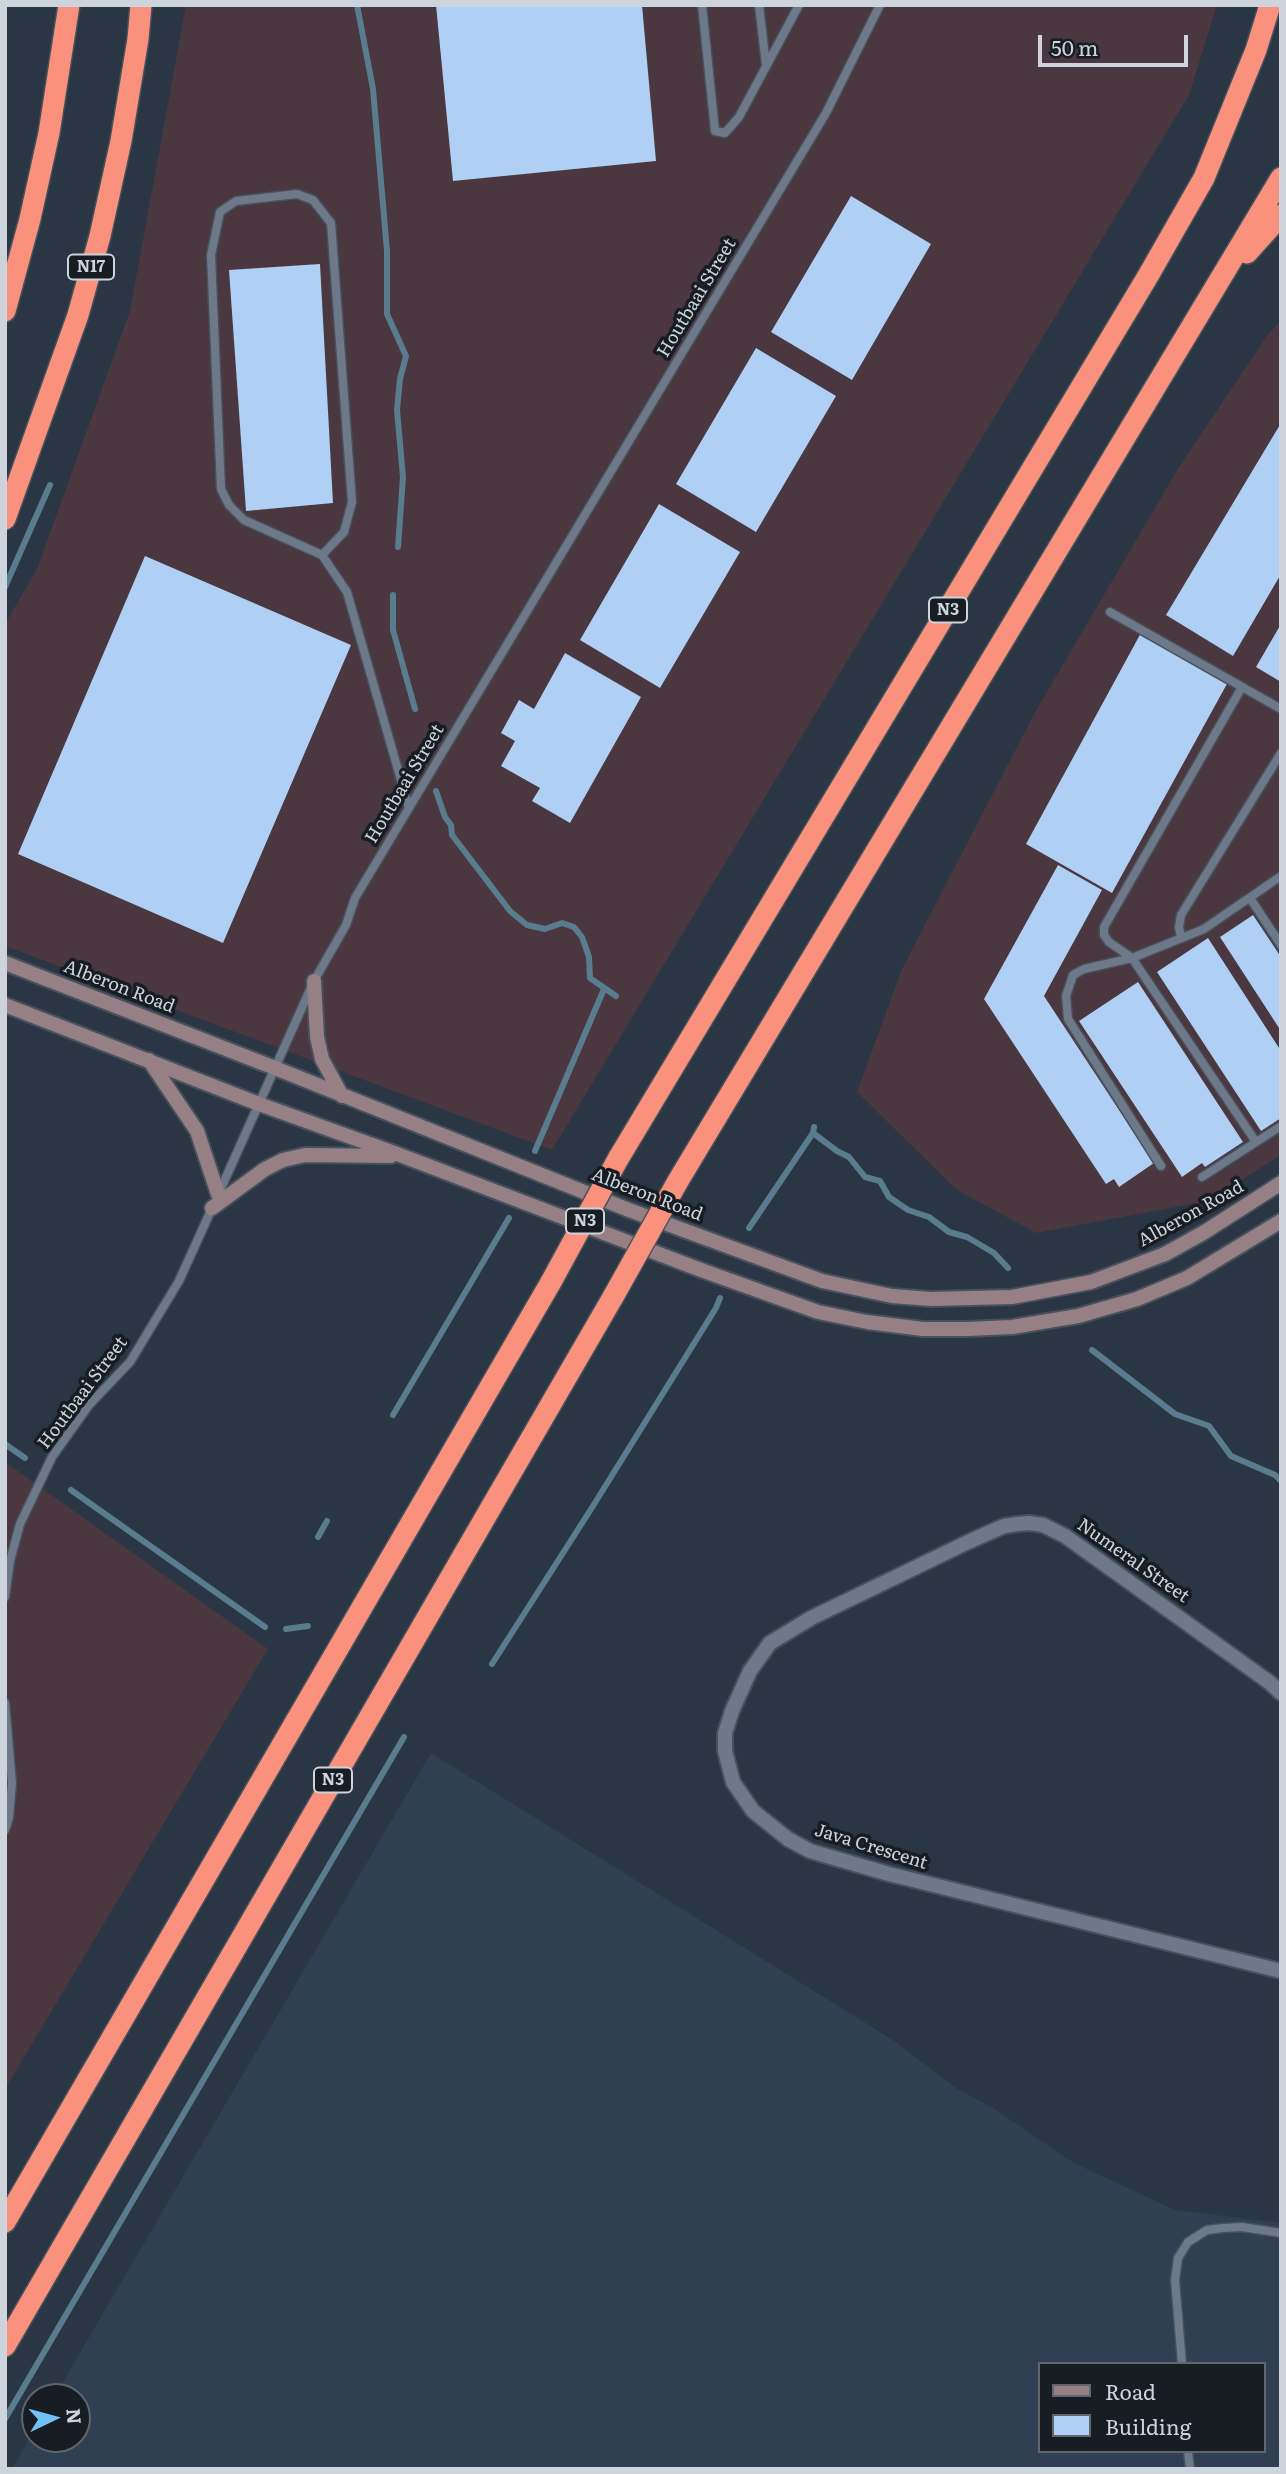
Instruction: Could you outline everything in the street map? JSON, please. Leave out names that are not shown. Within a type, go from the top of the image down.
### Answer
[{"type":"highway","points":[[5,311],[30,219],[49,133],[69,5]]},
{"type":"highway","name":"N17","points":[[5,519],[78,315],[100,236],[121,141],[141,5]]},
{"type":"highway","points":[[1256,50],[1265,5]]},
{"type":"highway","name":"N3","points":[[5,2222],[551,1282],[618,1159],[1204,178],[1256,50],[1270,5]]},
{"type":"highway","points":[[1215,288],[1281,178]]},
{"type":"highway","name":"N3","points":[[5,2346],[678,1181],[1215,288],[1281,215]]},
{"type":"highway","points":[[5,2355],[54,2263]]},
{"type":"main road","name":"Alberon Road","points":[[5,963],[629,1210],[822,1281],[892,1296],[1012,1297],[1091,1282],[1165,1254],[1222,1222],[1281,1183]]},
{"type":"main road","points":[[314,981],[317,1037],[322,1059],[342,1096]]},
{"type":"main road","points":[[5,1005],[259,1104],[818,1312],[867,1322],[923,1329],[968,1329],[1012,1327],[1078,1316],[1137,1299],[1187,1278],[1281,1221]]},
{"type":"main road","points":[[149,1060],[197,1131],[218,1194]]},
{"type":"main road","points":[[212,1208],[265,1169],[283,1160],[305,1156],[403,1156]]},
{"type":"street","name":"Numeral Street","points":[[909,1571],[1004,1527],[1029,1523],[1043,1525],[1082,1547],[1281,1693]]},
{"type":"street","name":"Java Crescent","points":[[909,1571],[783,1634],[761,1653],[732,1711],[725,1734],[727,1768],[733,1782],[754,1811],[788,1839],[810,1851],[843,1862],[1281,1971]]},
{"type":"lane","points":[[702,5],[715,131],[725,133],[739,117],[799,5]]},
{"type":"lane","points":[[759,5],[766,65]]},
{"type":"lane","name":"Houtbaai Street","points":[[5,1597],[10,1561],[20,1524],[52,1457],[89,1405],[130,1362],[179,1281],[314,981],[346,925],[355,898],[827,113],[880,5]]},
{"type":"lane","points":[[322,555],[344,532],[352,502],[331,223],[313,200],[297,194],[236,201],[220,212],[211,255],[221,489],[229,505],[244,520],[322,555],[347,592],[410,808]]},
{"type":"lane","points":[[1110,612],[1281,709]]},
{"type":"lane","points":[[1242,687],[1104,928],[1104,935],[1109,942],[1132,958],[1256,1142]]},
{"type":"lane","points":[[1181,938],[1181,915],[1281,753]]},
{"type":"lane","points":[[1161,1166],[1068,1019],[1066,996],[1073,975],[1084,968],[1132,958],[1204,929],[1281,876]]},
{"type":"lane","points":[[1250,898],[1281,944]]},
{"type":"lane","points":[[1202,1177],[1281,1126]]},
{"type":"lane","points":[[5,1703],[12,1783],[5,1830]]},
{"type":"lane","points":[[1182,2362],[1175,2280],[1178,2258],[1188,2242],[1207,2231],[1223,2228],[1242,2227],[1281,2233]]},
{"type":"shaded area","points":[[186,5],[1217,5],[1189,95],[552,1150],[5,946],[5,624],[37,569],[130,311]]},
{"type":"shaded area","points":[[1281,320],[1281,1155],[1208,1201],[1036,1233],[957,1190],[857,1092],[902,969],[1034,714],[1179,467],[1267,336]]},
{"type":"shaded area","points":[[5,1462],[268,1649],[5,2089]]},
{"type":"shaded area","points":[[431,1753],[893,2040],[956,2088],[993,2108],[1074,2163],[1175,2210],[1281,2223],[1281,2469],[12,2469],[21,2453],[91,2453],[91,2383],[62,2383]]},
{"type":"building","points":[[436,5],[642,5],[656,161],[453,181]]},
{"type":"building","points":[[851,196],[931,244],[852,380],[771,332]]},
{"type":"building","points":[[320,264],[333,503],[246,511],[229,270]]},
{"type":"building","points":[[756,348],[836,396],[756,532],[676,484]]},
{"type":"building","points":[[1281,423],[1281,574],[1233,656],[1166,615]]},
{"type":"building","points":[[659,504],[740,552],[660,688],[580,640]]},
{"type":"building","points":[[145,556],[351,645],[223,943],[18,854]]},
{"type":"building","points":[[1281,624],[1281,682],[1256,667]]},
{"type":"building","points":[[1142,631],[1228,682],[1112,893],[1026,844]]},
{"type":"building","points":[[565,653],[641,697],[570,823],[532,801],[540,788],[501,766],[515,741],[501,733],[519,700],[534,709]]},
{"type":"building","points":[[1058,865],[1102,890],[1044,996],[1154,1163],[1119,1187],[1114,1179],[1106,1184],[984,999]]},
{"type":"building","points":[[1253,915],[1281,957],[1281,1031],[1220,937]]},
{"type":"building","points":[[1208,938],[1281,1051],[1281,1118],[1261,1131],[1157,972]]},
{"type":"building","points":[[1138,982],[1243,1142],[1205,1167],[1202,1163],[1182,1177],[1079,1021]]},
{"type":"waterway","points":[[357,5],[373,89],[387,251],[387,314],[406,356],[400,379],[397,410],[403,477],[398,547]]},
{"type":"waterway","points":[[5,587],[50,485]]},
{"type":"waterway","points":[[393,595],[393,630],[415,709]]},
{"type":"waterway","points":[[436,791],[445,817],[451,825],[452,835],[510,911],[527,925],[545,929],[562,923],[574,927],[582,937],[589,957],[590,978],[616,996]]},
{"type":"waterway","points":[[535,1151],[604,989]]},
{"type":"waterway","points":[[749,1228],[813,1133],[814,1127]]},
{"type":"waterway","points":[[813,1133],[849,1157],[865,1177],[880,1181],[889,1197],[908,1210],[929,1217],[949,1232],[967,1237],[994,1253],[1008,1268]]},
{"type":"waterway","points":[[393,1415],[509,1218]]},
{"type":"waterway","points":[[492,1664],[593,1506],[720,1298]]},
{"type":"waterway","points":[[1092,1350],[1175,1414],[1209,1426],[1231,1456],[1275,1475],[1281,1481]]},
{"type":"waterway","points":[[5,1444],[25,1458]]},
{"type":"waterway","points":[[71,1490],[265,1627]]},
{"type":"waterway","points":[[318,1537],[327,1521]]},
{"type":"waterway","points":[[286,1629],[308,1626]]},
{"type":"waterway","points":[[5,2419],[404,1737]]}]
